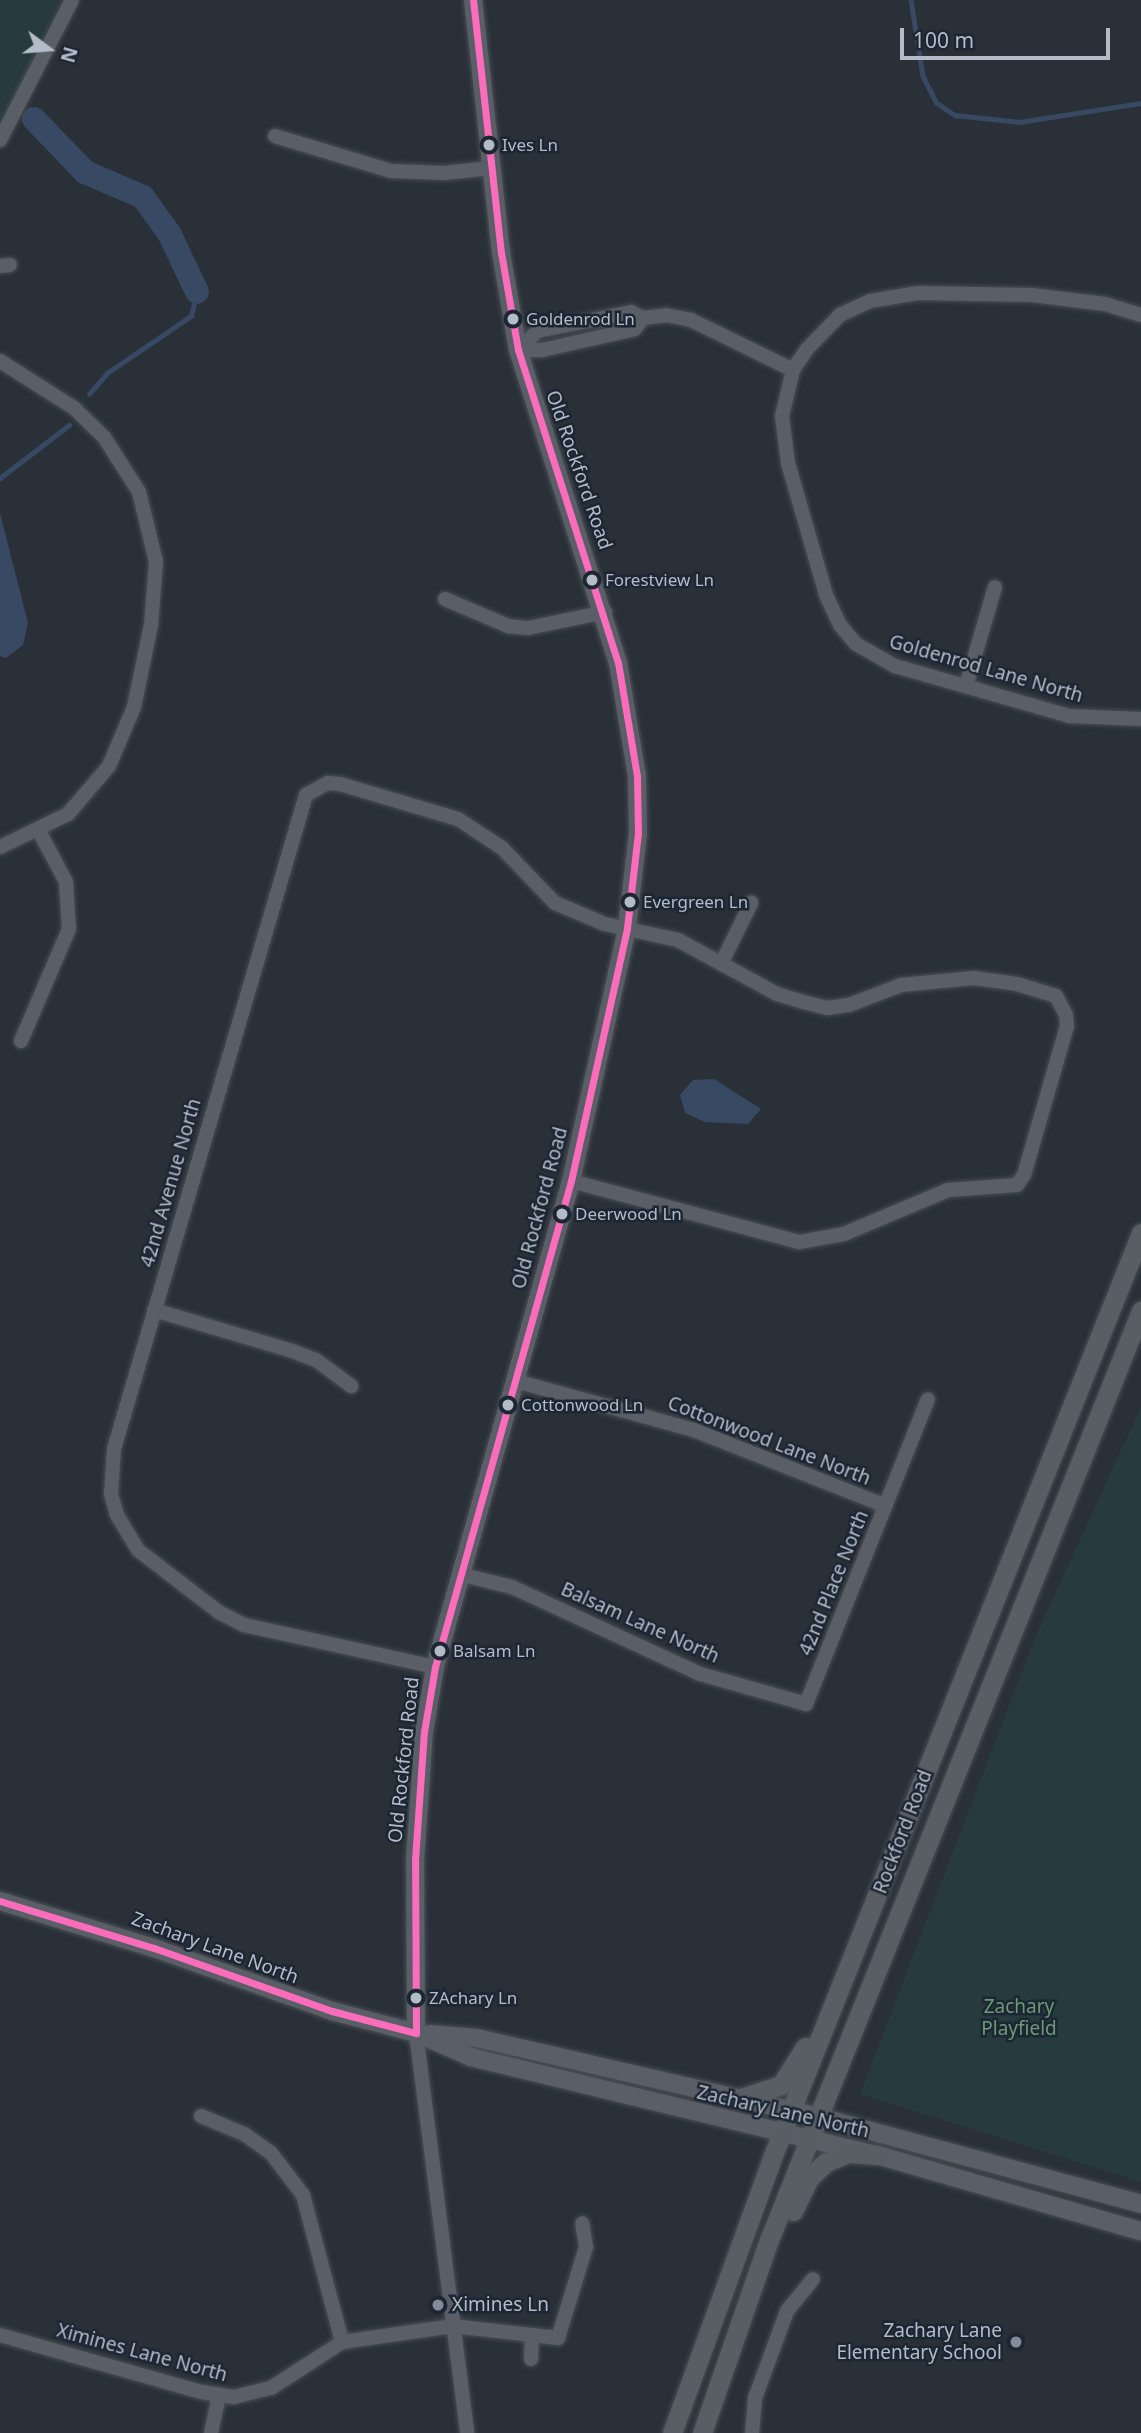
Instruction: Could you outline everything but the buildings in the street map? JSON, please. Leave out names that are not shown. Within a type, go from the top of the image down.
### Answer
[{"type":"main road","name":"Rockford Road","points":[[671,2433],[782,2133],[1141,1234]]},
{"type":"main road","name":"Rockford Road","points":[[702,2433],[752,2285],[1141,1311]]},
{"type":"main road","points":[[738,2099],[769,2092],[793,2070],[856,1914],[877,1898]]},
{"type":"main road","points":[[752,2285],[809,2178],[826,2162],[848,2153],[877,2155]]},
{"type":"street","points":[[0,140],[72,0]]},
{"type":"street","name":"Old Rockford Road","points":[[467,2433],[416,2033],[417,1821],[424,1732],[435,1667],[459,1574],[516,1381],[570,1181],[627,928],[638,833],[637,776],[630,718],[605,612],[518,350],[491,168],[473,0]]},
{"type":"street","points":[[275,136],[391,171],[444,173],[491,168]]},
{"type":"street","points":[[518,350],[538,331],[631,312],[643,318],[666,315],[691,320],[793,370],[840,315],[894,295],[1062,298],[1141,315]]},
{"type":"street","points":[[0,361],[74,408],[104,437],[139,492],[156,562],[151,625],[124,738],[91,791],[68,814],[39,831],[0,847]]},
{"type":"street","name":"Goldenrod Lane North","points":[[793,370],[786,392],[783,440],[825,595],[840,625],[856,644],[883,661],[1069,716],[1141,719]]},
{"type":"street","points":[[966,686],[995,587]]},
{"type":"street","points":[[445,599],[508,626],[528,628],[605,612]]},
{"type":"street","name":"42nd Avenue North","points":[[435,1667],[244,1625],[212,1607],[150,1560],[117,1515],[110,1471],[154,1310],[306,795],[328,783],[446,815],[483,832],[555,903],[592,919],[627,928]]},
{"type":"street","points":[[21,1041],[69,929],[66,882],[39,831]]},
{"type":"street","points":[[723,960],[751,903]]},
{"type":"street","points":[[570,1181],[799,1242],[844,1234],[948,1190],[1017,1185],[1024,1175],[1068,1026],[1056,996],[1017,984],[939,978],[827,1008],[777,993],[723,960],[678,940],[627,928]]},
{"type":"street","points":[[154,1310],[304,1355],[351,1386]]},
{"type":"street","name":"Cottonwood Lane North","points":[[516,1381],[694,1430],[886,1506]]},
{"type":"street","name":"42nd Place North","points":[[806,1704],[928,1399]]},
{"type":"street","name":"Balsam Lane North","points":[[459,1574],[537,1598],[701,1674],[806,1704]]},
{"type":"street","name":"Zachary Lane North","points":[[0,1900],[142,1943],[332,2011],[416,2033],[471,2057],[877,2155],[1141,2231]]},
{"type":"street","name":"Zachary Lane North","points":[[416,2033],[477,2038],[819,2117],[1141,2204]]},
{"type":"street","points":[[563,2081],[569,2059]]},
{"type":"street","points":[[201,2116],[244,2134],[271,2152],[303,2194],[342,2342]]},
{"type":"street","name":"Ximines Lane North","points":[[0,2335],[219,2396],[251,2395],[271,2388],[342,2342],[453,2326],[558,2339],[586,2247],[583,2223]]},
{"type":"street","points":[[752,2433],[755,2398],[787,2311],[813,2279]]},
{"type":"street","points":[[530,2359],[532,2335]]},
{"type":"street","points":[[211,2433],[219,2396]]},
{"type":"green space","points":[[0,0],[62,0],[0,125]]},
{"type":"green space","name":"Zachary Playfield","points":[[1141,1407],[1141,2182],[860,2094],[1036,1635]]},
{"type":"water","points":[[0,513],[28,623],[23,645],[6,658],[0,656]]},
{"type":"water","points":[[714,1079],[761,1109],[748,1124],[705,1122],[685,1113],[680,1095],[693,1080]]},
{"type":"waterway","points":[[911,0],[923,76],[937,103],[955,115],[1019,122],[1141,103]]},
{"type":"waterway","points":[[34,119],[85,172],[143,197],[169,233],[197,292]]},
{"type":"waterway","points":[[89,394],[107,373],[191,316],[197,292]]},
{"type":"waterway","points":[[0,478],[69,425]]},
{"type":"transit line","points":[[416,2033],[415,1860],[424,1732],[435,1667],[571,1181],[627,928],[638,833],[637,776],[618,663],[518,350],[501,253],[473,0]]},
{"type":"transit line","points":[[0,1901],[154,1948],[332,2011],[416,2033]]},
{"type":"place","name":"Ives Ln","points":[[489,145]]},
{"type":"place","name":"Goldenrod Ln","points":[[513,319]]},
{"type":"place","name":"Forestview Ln","points":[[592,580]]},
{"type":"place","name":"Evergreen Ln","points":[[630,902]]},
{"type":"place","name":"Deerwood Ln","points":[[562,1214]]},
{"type":"place","name":"Cottonwood Ln","points":[[508,1405]]},
{"type":"place","name":"Balsam Ln","points":[[440,1651]]},
{"type":"place","name":"ZAchary Ln","points":[[416,1998]]},
{"type":"place","name":"Ximines Ln","points":[[438,2305]]},
{"type":"place","name":"Zachary Lane Elementary School","points":[[1016,2342]]}]
